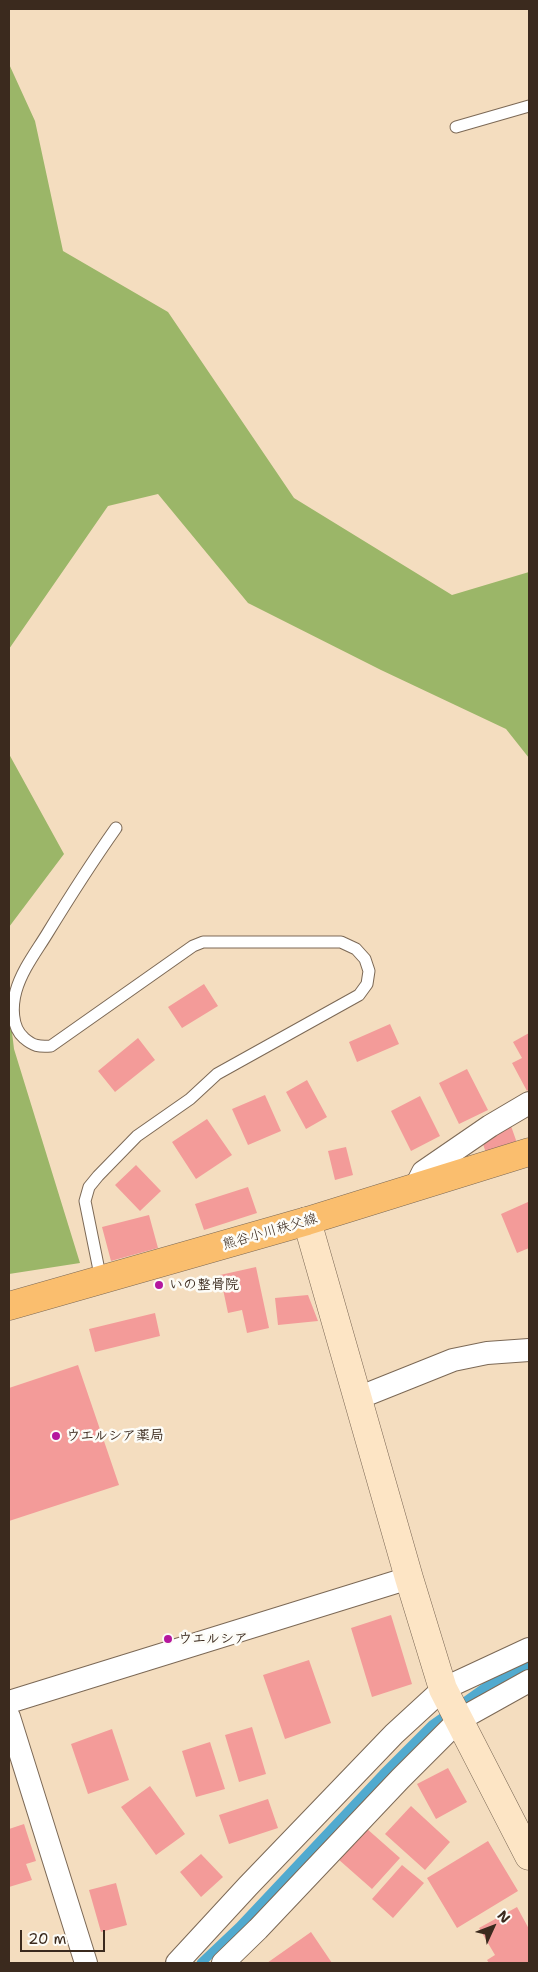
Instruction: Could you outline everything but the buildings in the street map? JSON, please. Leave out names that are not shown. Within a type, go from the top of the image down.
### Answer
[{"type":"main road","name":"熊谷小川秩父線","points":[[9,1306],[307,1221],[529,1152]]},
{"type":"street","points":[[415,1188],[423,1172],[490,1126],[529,1104]]},
{"type":"street","points":[[307,1221],[409,1578],[443,1689],[529,1856]]},
{"type":"street","points":[[358,1398],[453,1360],[487,1353],[529,1350]]},
{"type":"street","points":[[9,1702],[409,1578]]},
{"type":"street","points":[[177,1963],[394,1734],[443,1689],[529,1649]]},
{"type":"street","points":[[223,1963],[459,1720],[529,1682]]},
{"type":"street","points":[[9,1717],[86,1963]]},
{"type":"lane","points":[[456,127],[529,106]]},
{"type":"lane","points":[[101,1280],[85,1201],[89,1187],[98,1176],[137,1136],[190,1099],[217,1074],[360,994],[367,984],[369,971],[365,959],[356,948],[341,942],[202,942],[193,946],[52,1046],[39,1047],[30,1042],[20,1034],[15,1024],[13,1008],[16,990],[25,970],[85,871],[116,828]]},
{"type":"green space","points":[[9,64],[35,121],[63,251],[168,312],[294,498],[452,595],[529,572],[529,758],[506,729],[381,670],[248,603],[158,494],[108,506],[9,649]]},
{"type":"green space","points":[[9,754],[64,854],[9,927]]},
{"type":"green space","points":[[9,1007],[14,1049],[80,1263],[9,1274]]},
{"type":"waterway","points":[[201,1963],[239,1927],[383,1774],[432,1725],[487,1686],[529,1666]]},
{"type":"place","name":"いの整骨院","points":[[159,1285]]},
{"type":"place","name":"ウエルシア薬局","points":[[56,1436]]},
{"type":"place","name":"ウエルシア","points":[[168,1639]]}]
